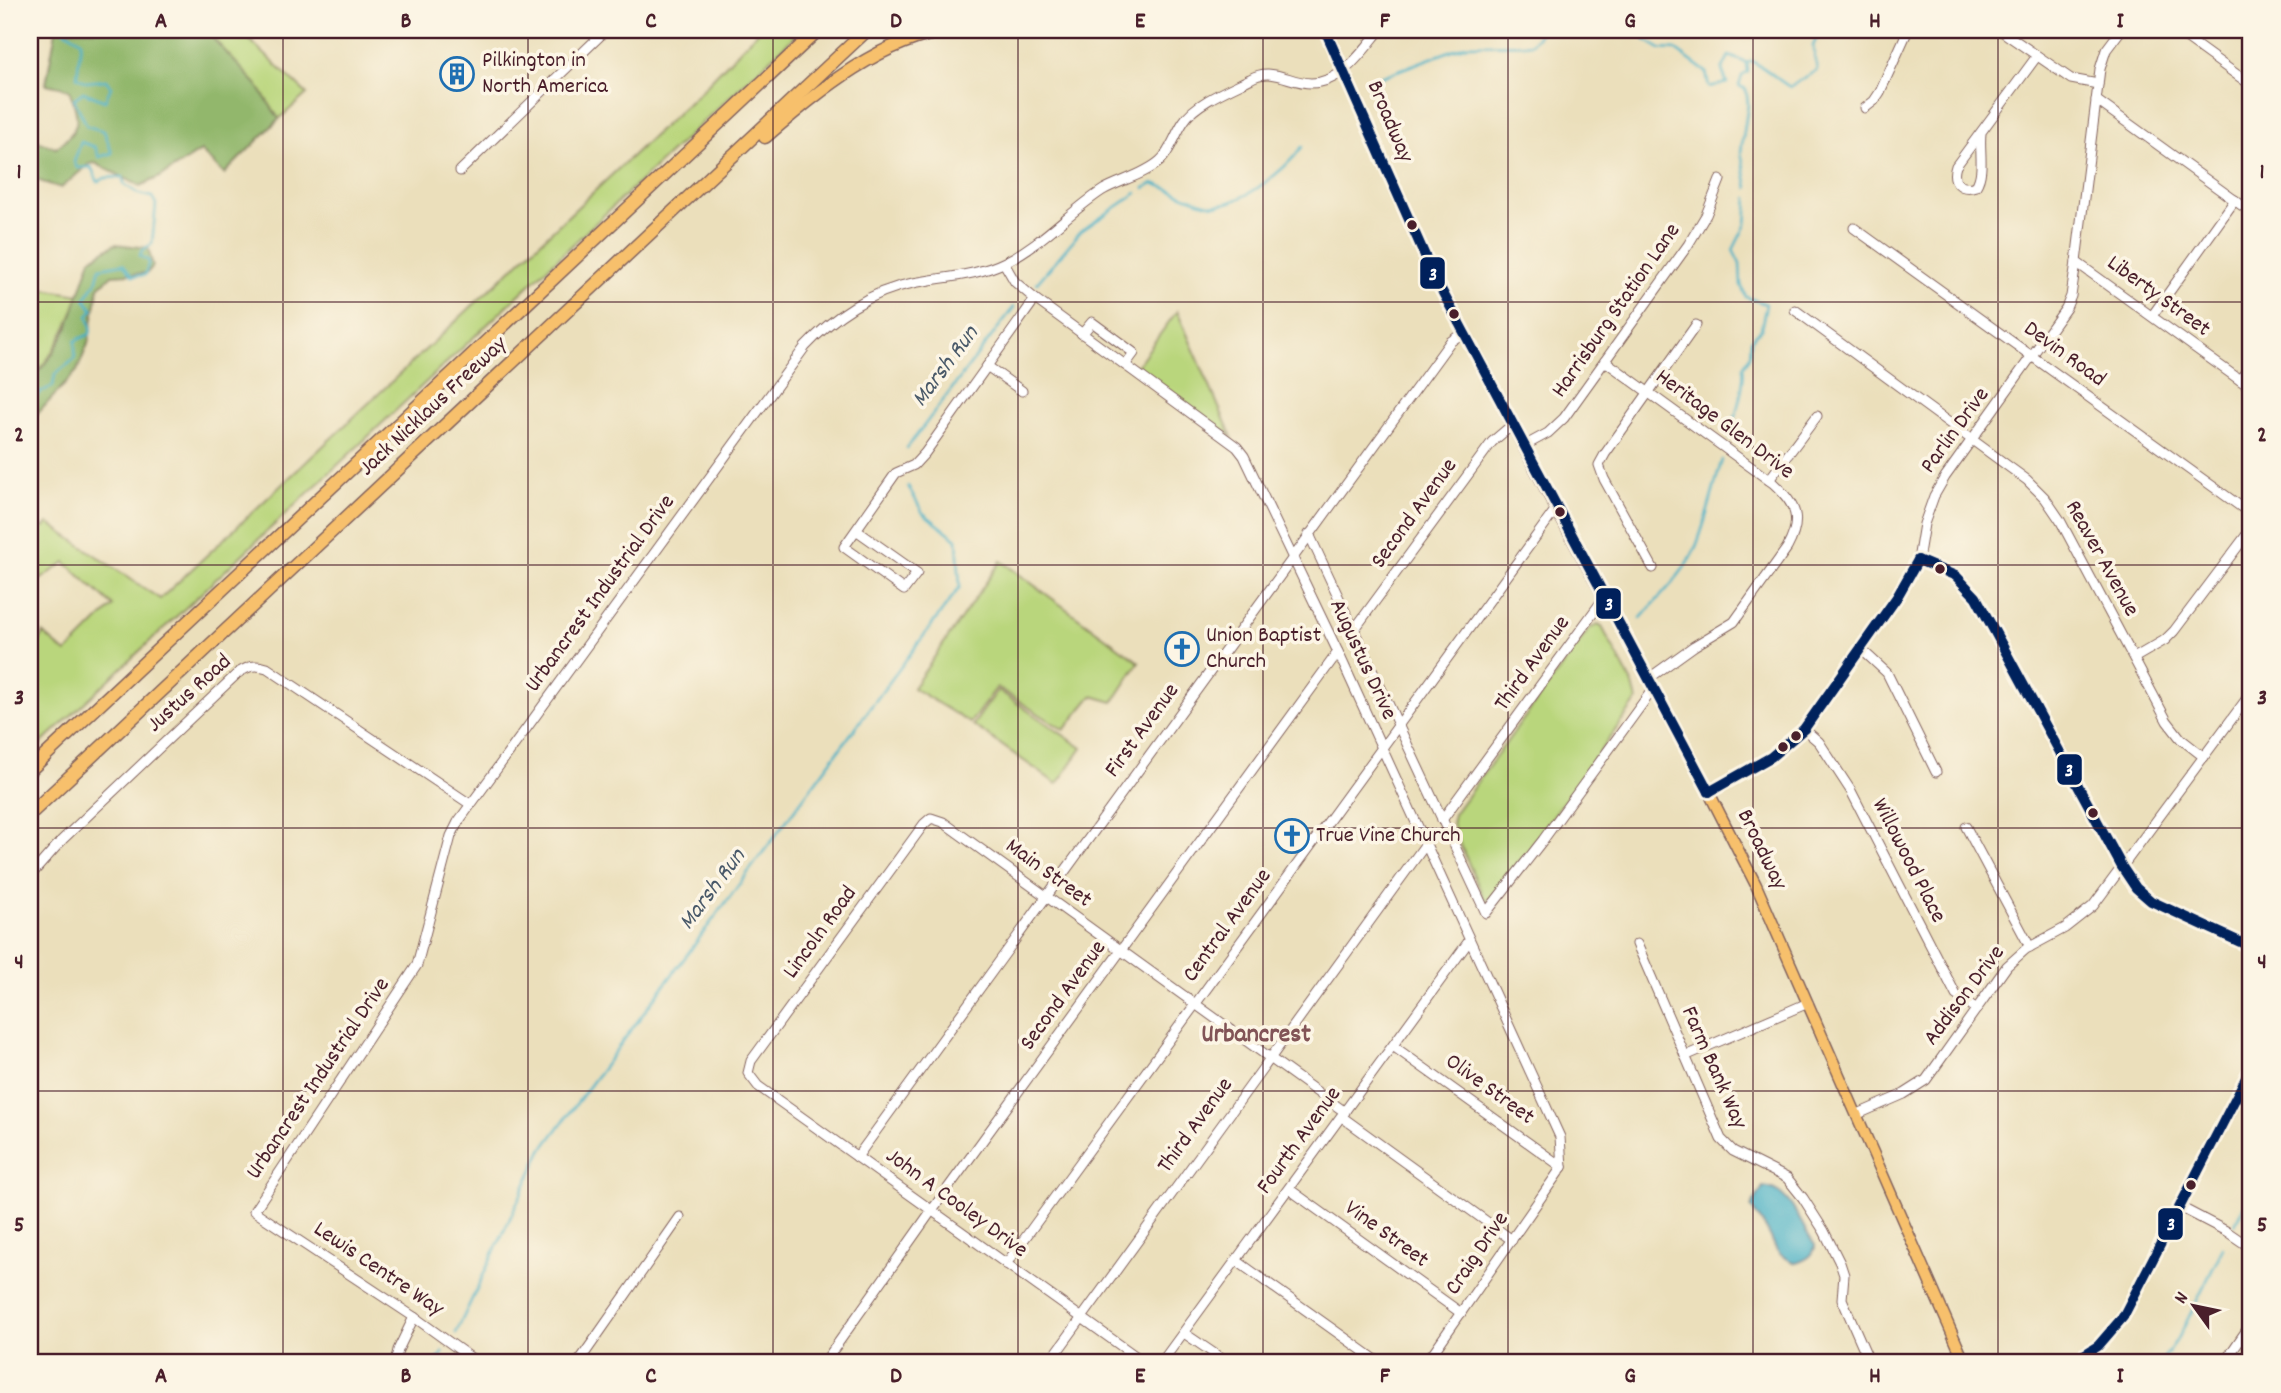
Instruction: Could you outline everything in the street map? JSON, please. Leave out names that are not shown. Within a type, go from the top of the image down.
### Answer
[{"type":"highway","name":"Jack Nicklaus Freeway","points":[[30,770],[818,30]]},
{"type":"highway","name":"Jack Nicklaus Freeway","points":[[30,814],[867,30]]},
{"type":"highway","points":[[678,208],[849,72],[912,39],[952,30]]},
{"type":"main road","name":"Broadway","points":[[1325,30],[1345,70],[1417,242],[1756,885],[1965,1363]]},
{"type":"street","points":[[460,170],[606,30]]},
{"type":"street","points":[[1345,70],[1380,30]]},
{"type":"street","points":[[1865,108],[1880,92],[1908,30]]},
{"type":"street","points":[[2000,30],[2071,79],[2098,84]]},
{"type":"street","name":"Parlin Drive","points":[[1709,792],[1767,760],[1804,729],[1897,597],[1918,560],[1924,524],[1934,496],[1945,477],[2066,308],[2071,296],[2076,262],[2098,84],[2103,59],[2121,30]]},
{"type":"street","points":[[2175,30],[2251,85]]},
{"type":"street","points":[[1981,133],[1980,180],[1976,186],[1963,187],[1957,184],[1954,173],[1981,133],[2037,57]]},
{"type":"street","name":"Urbancrest Industrial Drive","points":[[254,1211],[417,965],[451,836],[470,804],[805,347],[845,312],[880,293],[911,283],[968,274],[1004,263],[1040,239],[1100,192],[1147,170],[1162,159],[1184,119],[1191,112],[1252,77],[1277,74],[1310,83],[1328,79],[1345,70]]},
{"type":"street","points":[[2096,100],[2251,212]]},
{"type":"street","name":"Harrisburg Station Lane","points":[[1524,446],[1556,427],[1605,361],[1692,239],[1706,215],[1720,180]]},
{"type":"street","points":[[2152,316],[2235,200]]},
{"type":"street","name":"Devin Road","points":[[1854,228],[2251,514]]},
{"type":"street","name":"Liberty Street","points":[[2076,262],[2251,388]]},
{"type":"street","name":"Augustus Drive","points":[[1004,263],[1015,282],[1035,299],[1237,447],[1244,456],[1338,652],[1560,1137],[1562,1167]]},
{"type":"street","points":[[856,530],[916,573],[904,590],[844,547],[896,473],[914,465],[925,453],[1035,299]]},
{"type":"street","name":"Reaver Avenue","points":[[1795,310],[1973,439],[2027,480],[2045,498],[2060,520],[2174,731],[2204,757]]},
{"type":"street","points":[[1082,334],[1092,322],[1124,345],[1134,353],[1125,365]]},
{"type":"street","points":[[1653,568],[1599,465],[1696,325]]},
{"type":"street","name":"First Avenue","points":[[857,1157],[1450,342],[1464,332]]},
{"type":"street","name":"Heritage Glen Drive","points":[[1605,361],[1769,480],[1788,497],[1796,515],[1794,536],[1787,548],[1734,621],[1695,646],[1651,684]]},
{"type":"street","points":[[2240,380],[2251,364]]},
{"type":"street","points":[[987,366],[1022,391]]},
{"type":"street","points":[[1769,480],[1817,416]]},
{"type":"street","name":"Second Avenue","points":[[1354,630],[1492,442],[1512,425]]},
{"type":"street","name":"Central Avenue","points":[[1006,1264],[1556,509]]},
{"type":"street","points":[[2134,658],[2165,640],[2174,631],[2251,529]]},
{"type":"street","points":[[1310,534],[1486,913],[1543,840],[1651,684]]},
{"type":"street","points":[[1918,560],[1956,576],[1980,603],[2122,867],[2136,888],[2151,901],[2251,947]]},
{"type":"street","name":"Third Avenue","points":[[1442,820],[1604,598]]},
{"type":"street","points":[[1860,648],[1887,673],[1936,772]]},
{"type":"street","name":"Second Avenue","points":[[824,1363],[932,1210],[1338,652]]},
{"type":"street","name":"Justus Road","points":[[30,876],[62,840],[238,673],[249,666],[267,668],[470,804]]},
{"type":"street","name":"Addison Drive","points":[[1857,1114],[1904,1094],[1926,1080],[2007,966],[2030,947],[2079,919],[2093,906],[2251,694]]},
{"type":"street","name":"Willowood Place","points":[[1804,729],[1819,742],[1851,791],[1956,995],[1977,1009]]},
{"type":"street","name":"Main Street","points":[[931,818],[943,822],[1196,1004],[1512,1240]]},
{"type":"street","name":"Lincoln Road","points":[[748,1073],[751,1061],[931,818]]},
{"type":"street","points":[[1966,827],[2030,947]]},
{"type":"street","name":"Third Avenue","points":[[1049,1363],[1425,845]]},
{"type":"street","name":"Fourth Avenue","points":[[1161,1363],[1469,940]]},
{"type":"street","name":"Farm Bank Way","points":[[1637,944],[1720,1139],[1733,1152],[1787,1178],[1825,1231],[1844,1275],[1842,1299],[1870,1363]]},
{"type":"street","points":[[1685,1056],[1808,1003]]},
{"type":"street","name":"Olive Street","points":[[1393,1046],[1562,1167]]},
{"type":"street","points":[[2071,1363],[2092,1351],[2119,1323],[2251,1068]]},
{"type":"street","name":"John A Cooley Drive","points":[[748,1073],[758,1086],[1145,1363]]},
{"type":"street","name":"Craig Drive","points":[[1426,1363],[1562,1167]]},
{"type":"street","name":"Vine Street","points":[[1289,1189],[1461,1313]]},
{"type":"street","points":[[2180,1207],[2226,1231],[2251,1248]]},
{"type":"street","name":"Lewis Centre Way","points":[[254,1211],[414,1317],[478,1363]]},
{"type":"street","points":[[578,1363],[680,1217]]},
{"type":"street","points":[[1237,1261],[1380,1363]]},
{"type":"street","points":[[395,1363],[398,1350],[414,1317]]},
{"type":"street","points":[[2224,1363],[2251,1324]]},
{"type":"street","points":[[1184,1332],[1228,1363]]},
{"type":"green space","points":[[56,30],[205,30],[257,85],[279,119],[224,174],[201,151],[160,177],[140,186],[95,163],[89,164],[61,188],[30,178],[30,126],[37,141],[56,148],[75,128],[75,108],[69,89],[46,84]]},
{"type":"green space","points":[[205,30],[239,30],[307,94],[279,119],[257,85]]},
{"type":"green space","points":[[759,30],[801,30],[30,754],[30,664],[43,633],[66,653],[113,606],[65,562],[40,580],[30,563],[30,526],[45,527],[48,523],[160,599],[699,93]]},
{"type":"green space","points":[[115,244],[148,248],[153,266],[147,273],[112,275],[99,287],[88,344],[77,371],[30,422],[30,382],[52,355],[68,327],[91,259]]},
{"type":"green space","points":[[30,287],[80,295],[59,341],[30,382]]},
{"type":"green space","points":[[1177,311],[1232,437],[1136,367]]},
{"type":"green space","points":[[1001,561],[1139,662],[1113,702],[1092,696],[1064,730],[997,687],[970,723],[913,688]]},
{"type":"green space","points":[[1598,625],[1602,627],[1633,685],[1637,700],[1494,898],[1485,901],[1455,833],[1452,824],[1454,814],[1590,628]]},
{"type":"green space","points":[[998,690],[1082,748],[1057,784],[973,725]]},
{"type":"water","points":[[1763,1187],[1781,1194],[1794,1209],[1815,1245],[1813,1252],[1806,1259],[1796,1263],[1783,1256],[1751,1207]]},
{"type":"waterway","points":[[30,406],[39,393],[53,386],[55,374],[75,359],[75,341],[90,334],[88,316],[93,310],[85,299],[96,282],[100,268],[123,264],[133,276],[145,275],[149,261],[140,256],[142,250],[152,244],[156,204],[152,197],[139,194],[124,184],[123,177],[105,178],[98,182],[91,167],[77,168],[74,162],[81,142],[95,147],[99,157],[112,153],[104,131],[87,126],[74,99],[83,92],[105,101],[111,87],[106,80],[86,82],[77,77],[81,41],[64,30]]},
{"type":"waterway","name":"Marsh Run","points":[[1378,78],[1466,45],[1531,44],[1543,30]]},
{"type":"waterway","name":"Marsh Run","points":[[1637,30],[1645,40],[1660,49],[1676,50],[1706,72],[1709,87],[1727,83],[1722,70],[1729,56],[1757,64],[1790,87],[1817,70],[1813,46],[1819,33],[1817,30]]},
{"type":"waterway","points":[[1747,64],[1748,72],[1742,76],[1739,86],[1746,89],[1748,104],[1741,152],[1748,188]]},
{"type":"waterway","name":"Marsh Run","points":[[1145,188],[1153,183],[1209,204],[1234,201],[1273,176],[1302,147]]},
{"type":"waterway","name":"Marsh Run","points":[[1037,283],[1081,231],[1137,193]]},
{"type":"waterway","points":[[1730,438],[1741,391],[1743,367],[1750,356],[1751,340],[1761,329],[1766,304],[1746,297],[1741,285],[1740,264],[1733,250],[1746,224],[1748,198]]},
{"type":"waterway","name":"Marsh Run","points":[[907,448],[1014,307]]},
{"type":"waterway","points":[[1641,618],[1690,559],[1722,460]]},
{"type":"waterway","name":"Marsh Run","points":[[456,1333],[542,1150],[960,587],[957,539],[923,513],[908,486]]},
{"type":"waterway","points":[[2235,1224],[2251,1192]]},
{"type":"waterway","points":[[2160,1363],[2179,1337],[2223,1248]]},
{"type":"waterway","name":"Marsh Run","points":[[435,1363],[443,1352]]},
{"type":"transit line","name":"3","points":[[1325,30],[1434,276],[1709,792]]},
{"type":"transit line","name":"3","points":[[1918,560],[1956,576],[1976,597],[2122,867],[2136,888],[2151,901],[2251,947]]},
{"type":"transit line","name":"3","points":[[1709,792],[1771,757],[1804,729],[1897,597],[1918,560]]},
{"type":"transit line","name":"3","points":[[2071,1363],[2098,1346],[2123,1317],[2251,1068]]},
{"type":"place","name":"Pilkington in North America","points":[[457,74]]},
{"type":"place","name":"Union Baptist Church","points":[[1182,649]]},
{"type":"place","name":"True Vine Church","points":[[1292,836]]},
{"type":"district","name":"Urbancrest","points":[[1256,1035]]}]
